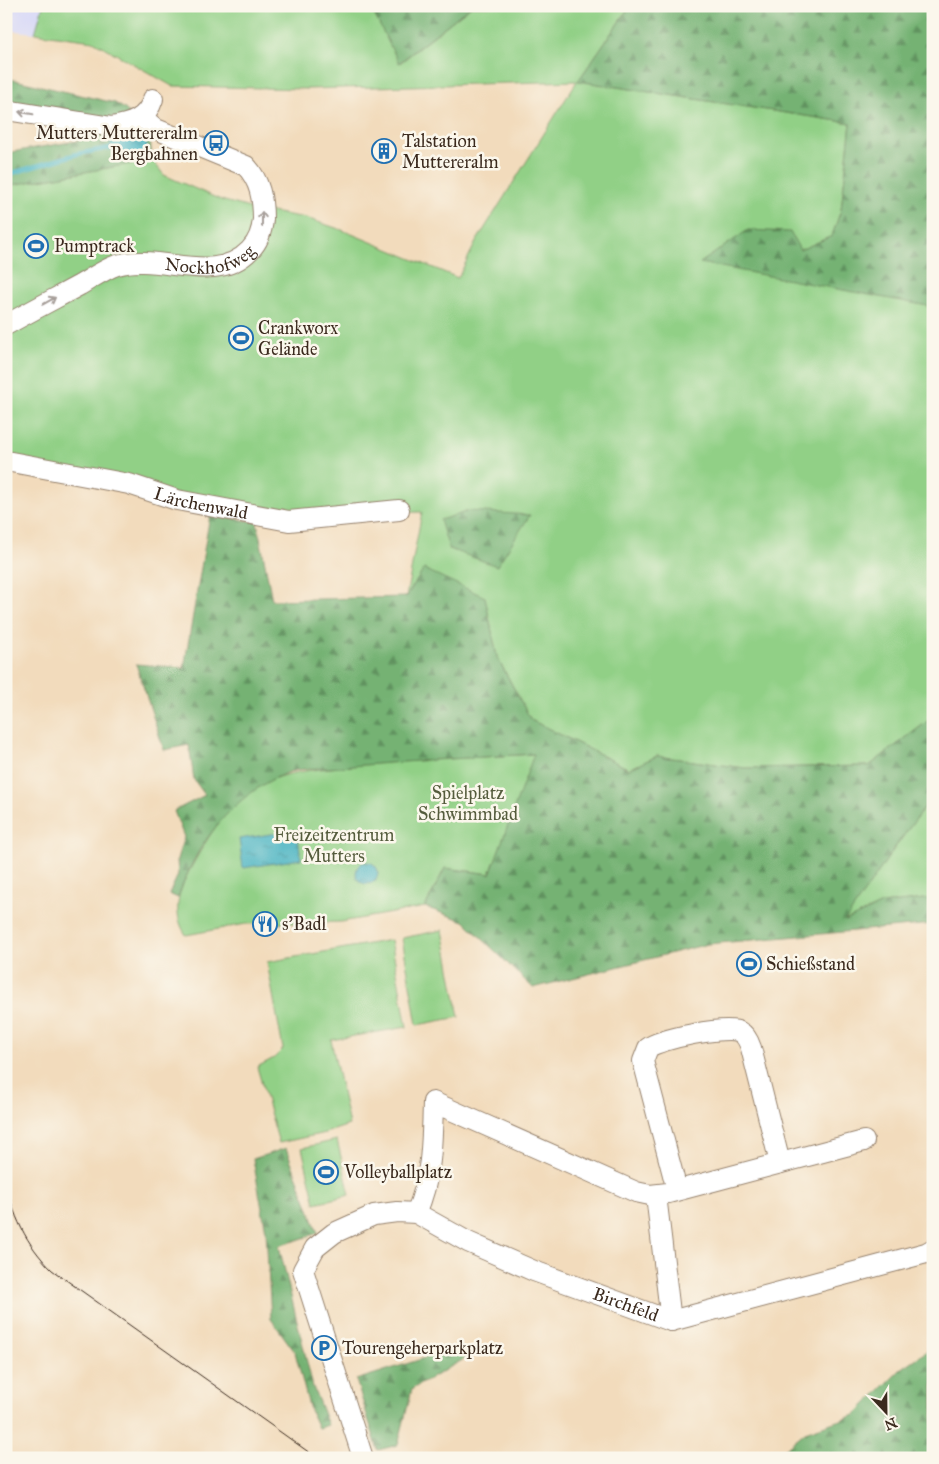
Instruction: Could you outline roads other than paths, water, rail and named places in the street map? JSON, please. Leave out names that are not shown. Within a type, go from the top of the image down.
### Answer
[{"type":"street","points":[[6,110],[112,127],[129,124],[142,117],[150,109],[153,99]]},
{"type":"street","name":"Nockhofweg","points":[[6,325],[115,266],[124,263],[200,267],[221,266],[238,260],[255,245],[262,228],[259,184],[254,175],[246,166],[156,129],[142,117]]},
{"type":"street","name":"Lärchenwald","points":[[6,461],[129,484],[177,500],[290,520],[399,510]]},
{"type":"street","points":[[677,1190],[643,1060],[648,1048],[665,1039],[725,1030],[740,1032],[745,1036],[751,1048],[780,1163]]},
{"type":"street","points":[[416,1213],[424,1194],[431,1162],[434,1102],[596,1176],[636,1192],[656,1195],[864,1141]]},
{"type":"street","points":[[656,1195],[671,1320]]},
{"type":"street","name":"Birchfeld","points":[[363,1458],[303,1270],[315,1248],[334,1233],[374,1215],[397,1212],[416,1213],[468,1242],[534,1271],[671,1320],[933,1249]]},
{"type":"water","points":[[141,139],[147,144],[147,157],[136,163],[119,157],[113,151],[110,142]]},
{"type":"water","points":[[297,830],[301,859],[243,868],[239,839]]},
{"type":"water","points":[[367,862],[375,865],[378,873],[375,881],[367,884],[359,881],[356,873],[359,865]]},
{"type":"waterway","points":[[6,175],[77,154],[110,148]]},
{"type":"tram line","points":[[6,1179],[16,1217],[35,1250],[52,1270],[317,1458]]},
{"type":"place","name":"Mutters Muttereralm Bergbahnen","points":[[216,143]]},
{"type":"place","name":"Talstation Muttereralm","points":[[384,151]]},
{"type":"place","name":"Pumptrack","points":[[36,246]]},
{"type":"place","name":"Crankworx Gelände","points":[[241,338]]},
{"type":"place","name":"s'Badl","points":[[265,924]]},
{"type":"place","name":"Schießstand","points":[[749,964]]},
{"type":"place","name":"Volleyballplatz","points":[[326,1172]]},
{"type":"place","name":"Tourengeherparkplatz","points":[[324,1348]]},
{"type":"park label","name":"Spielplatz Schwimmbad","points":[[468,803]]},
{"type":"park label","name":"Freizeitzentrum Mutters","points":[[334,845]]}]
